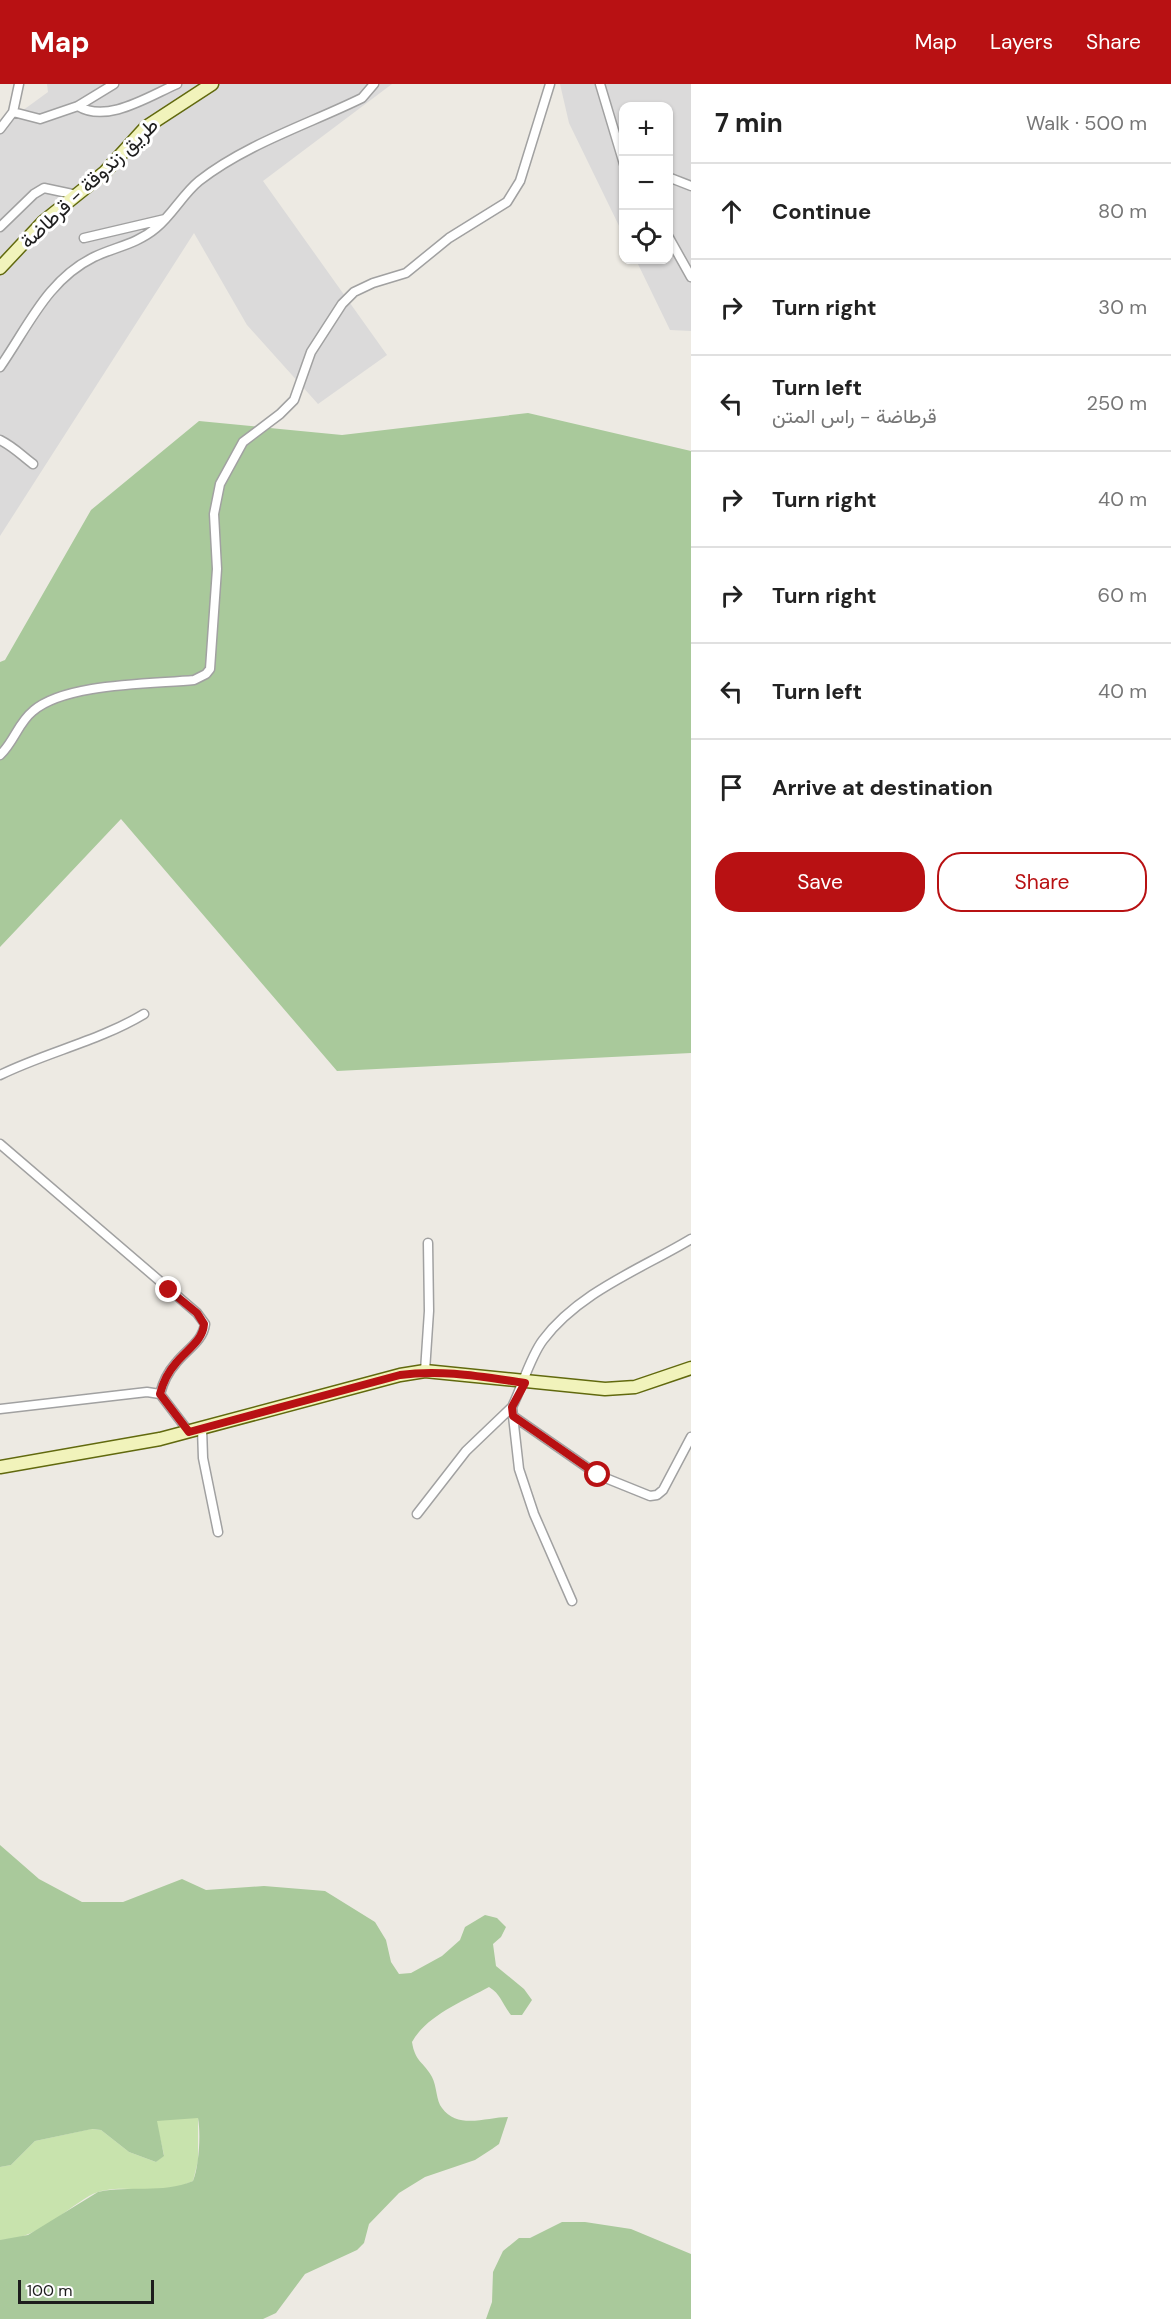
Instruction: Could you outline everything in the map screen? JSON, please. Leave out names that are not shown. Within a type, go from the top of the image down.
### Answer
[{"type":"main road","name":"طريق زندوقة - قرطاضة","points":[[0,268],[43,222],[105,172],[146,127],[212,84]]},
{"type":"main road","points":[[0,1467],[160,1439],[400,1375],[425,1371],[525,1383],[605,1389],[635,1388],[691,1368]]},
{"type":"street","points":[[0,129],[13,112],[19,84]]},
{"type":"street","points":[[13,112],[40,119],[78,106],[114,84]]},
{"type":"street","points":[[78,106],[86,111],[119,110],[177,84]]},
{"type":"street","points":[[0,367],[41,302],[69,276],[93,258],[127,247],[156,228],[198,182],[231,160],[362,98],[374,84]]},
{"type":"street","points":[[0,754],[12,743],[18,728],[33,711],[52,698],[75,691],[194,680],[206,674],[210,669],[217,569],[214,514],[220,484],[243,442],[280,414],[294,400],[311,351],[342,304],[354,292],[373,283],[406,273],[449,238],[507,202],[520,181],[550,84]]},
{"type":"street","points":[[600,84],[622,156]]},
{"type":"street","points":[[673,179],[691,186]]},
{"type":"street","points":[[0,227],[34,194],[44,188],[77,195]]},
{"type":"street","points":[[84,238],[165,218]]},
{"type":"street","points":[[673,244],[691,278]]},
{"type":"street","points":[[0,440],[17,448],[23,457],[33,464]]},
{"type":"street","points":[[0,1075],[70,1046],[105,1035],[144,1014]]},
{"type":"street","points":[[0,1144],[197,1313],[204,1324],[204,1333],[175,1363],[164,1380],[160,1394]]},
{"type":"street","points":[[417,1514],[466,1451],[513,1412],[541,1341],[560,1321],[593,1295],[628,1273],[691,1239]]},
{"type":"street","points":[[425,1371],[429,1311],[428,1243]]},
{"type":"street","points":[[0,1409],[147,1392],[160,1394],[189,1432]]},
{"type":"street","points":[[513,1412],[598,1475],[650,1496],[657,1495],[663,1490],[691,1437]]},
{"type":"street","points":[[513,1412],[519,1469],[534,1514],[572,1601]]},
{"type":"street","points":[[202,1428],[203,1458],[218,1532]]},
{"type":"shaded area","points":[[47,84],[392,84],[263,181],[387,355],[318,404],[247,325],[194,233],[0,536],[0,127],[48,92]]},
{"type":"shaded area","points":[[560,84],[691,84],[691,331],[670,330],[638,264],[673,264],[673,102],[619,102],[619,226],[569,123]]},
{"type":"green space","points":[[528,413],[691,451],[691,1053],[337,1071],[121,819],[0,947],[0,662],[5,660],[91,510],[199,421],[342,435]]},
{"type":"green space","points":[[0,1845],[39,1879],[82,1902],[123,1902],[182,1879],[206,1890],[264,1886],[325,1891],[375,1922],[386,1940],[391,1962],[399,1974],[411,1973],[442,1956],[460,1940],[465,1927],[485,1915],[497,1918],[506,1927],[501,1937],[493,1944],[496,1966],[524,1989],[532,2000],[522,2015],[511,2015],[499,1996],[489,1987],[436,2016],[412,2042],[418,2058],[434,2081],[440,2105],[449,2115],[464,2121],[508,2117],[499,2144],[475,2160],[425,2177],[399,2193],[369,2224],[364,2243],[357,2250],[305,2274],[276,2313],[263,2319],[0,2319],[0,2240],[28,2235],[98,2192],[169,2187],[193,2181],[198,2159],[199,2132],[198,2118],[157,2121],[164,2156],[156,2162],[129,2152],[101,2130],[92,2129],[35,2141],[11,2165],[0,2167]]},
{"type":"green space","points":[[166,2118],[198,2118],[198,2161],[193,2181],[166,2189],[117,2189],[98,2192],[36,2231],[13,2239],[0,2240],[0,2167],[11,2165],[35,2141],[91,2129],[101,2130],[129,2152],[156,2162],[164,2155],[156,2121]]},
{"type":"green space","points":[[562,2222],[585,2222],[631,2229],[691,2254],[691,2319],[486,2319],[492,2302],[493,2272],[503,2251],[519,2238],[530,2238]]},
{"type":"route","points":[[169,1290],[197,1313],[204,1324],[204,1333],[175,1363],[164,1380],[160,1394],[183,1421],[189,1432],[400,1375],[425,1371],[449,1373],[525,1383],[512,1407],[513,1416],[598,1475]]}]
